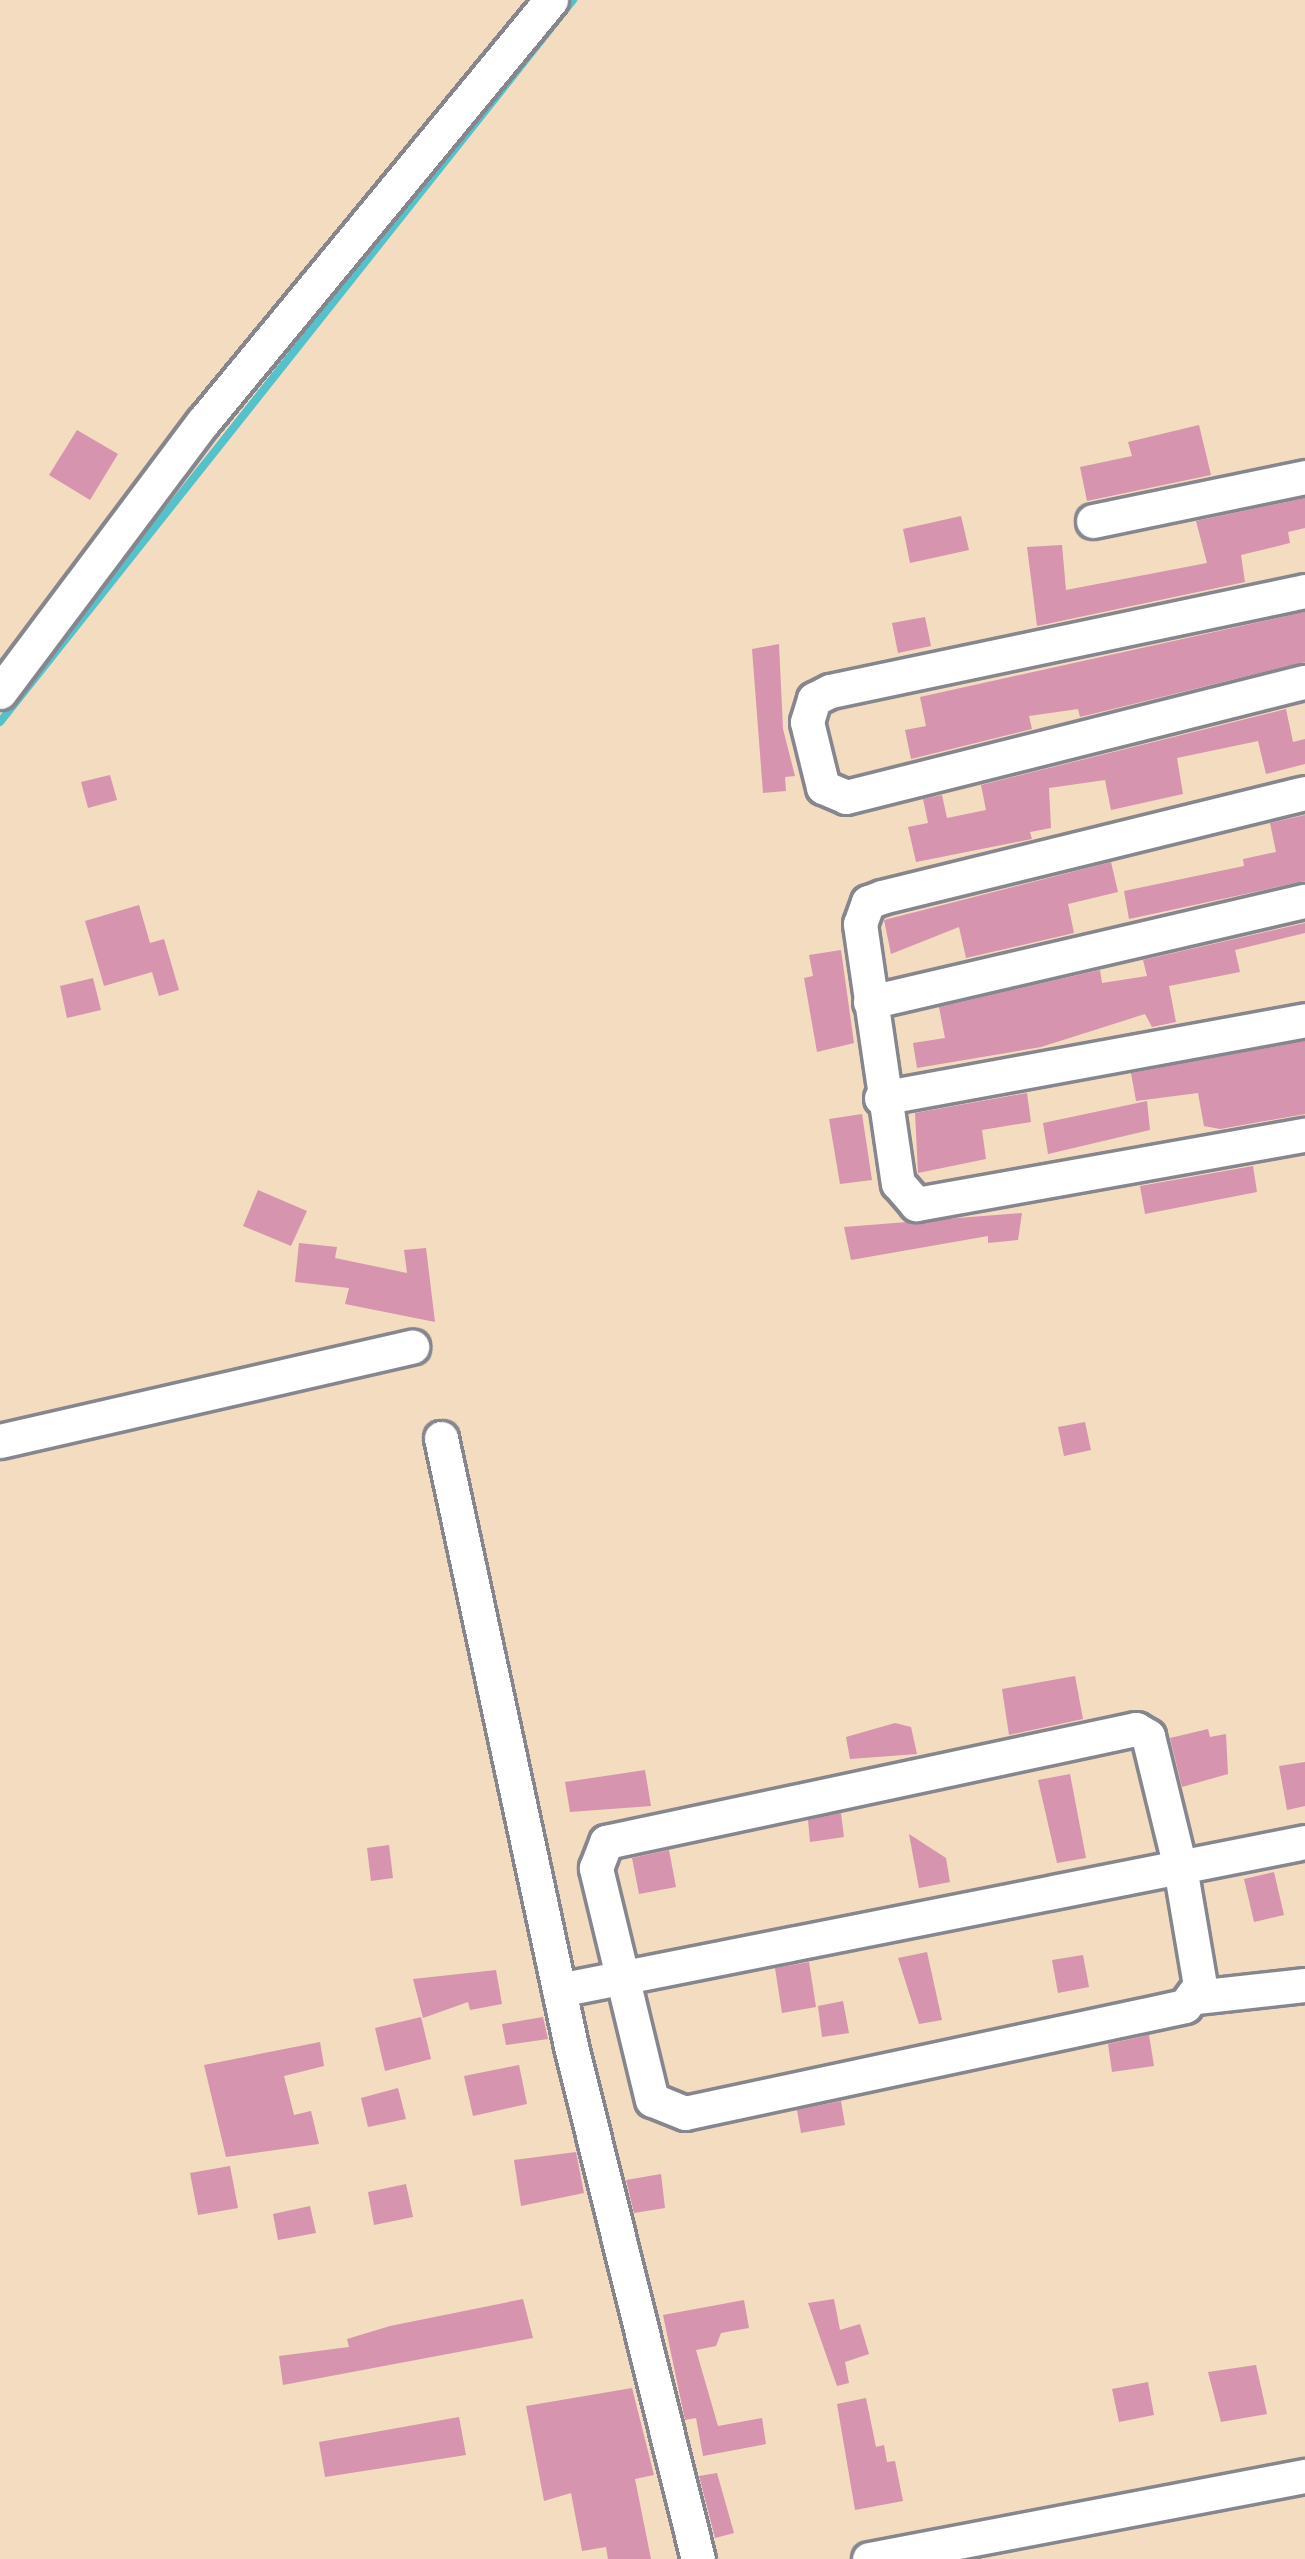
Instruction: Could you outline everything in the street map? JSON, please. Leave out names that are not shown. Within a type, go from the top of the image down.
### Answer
[{"type":"street","points":[[0,692],[203,422],[551,0]]},
{"type":"street","points":[[1093,521],[1305,476]]},
{"type":"street","points":[[1305,592],[830,691],[814,699],[808,722],[823,788],[846,797],[1305,682]]},
{"type":"street","points":[[1305,793],[868,902],[860,924],[881,1098],[898,1183],[916,1204],[1305,1135]]},
{"type":"street","points":[[870,1002],[1305,901]]},
{"type":"street","points":[[881,1098],[1305,1020]]},
{"type":"street","points":[[0,1441],[412,1347]]},
{"type":"street","points":[[441,1438],[559,1990],[698,2559]]},
{"type":"street","points":[[1196,1997],[1180,1867],[1148,1736],[1127,1731],[606,1842],[596,1868],[652,2100],[685,2113],[1174,2010],[1196,1997],[1305,1985]]},
{"type":"street","points":[[559,1990],[1305,1842]]},
{"type":"street","points":[[869,2559],[1305,2476]]},
{"type":"building","points":[[1199,425],[1211,475],[1087,501],[1080,467],[1132,456],[1128,442]]},
{"type":"building","points":[[77,430],[118,454],[90,500],[49,475]]},
{"type":"building","points":[[1305,498],[1305,528],[1288,532],[1290,543],[1241,555],[1245,582],[1037,626],[1027,547],[1062,545],[1066,590],[1207,563],[1196,521]]},
{"type":"building","points":[[961,516],[969,550],[910,563],[903,529]]},
{"type":"building","points":[[1305,612],[1305,662],[1080,717],[1078,709],[1029,716],[1032,729],[911,759],[905,730],[926,726],[920,697]]},
{"type":"building","points":[[925,617],[931,646],[898,653],[892,623]]},
{"type":"building","points":[[779,644],[783,729],[795,776],[785,777],[786,791],[763,793],[752,649]]},
{"type":"building","points":[[1286,709],[1293,742],[1305,739],[1305,764],[1266,774],[1258,741],[1177,758],[1183,794],[1111,810],[1105,780],[1049,788],[1051,828],[1030,832],[1032,839],[916,862],[908,827],[928,823],[923,799],[942,795],[947,818],[986,810],[981,785]]},
{"type":"building","points":[[110,775],[117,800],[88,808],[81,782]]},
{"type":"building","points":[[1305,815],[1305,881],[1129,919],[1124,891],[1244,866],[1243,859],[1276,852],[1270,823]]},
{"type":"building","points":[[1111,862],[1118,892],[1068,904],[1074,933],[966,958],[959,927],[891,954],[884,920]]},
{"type":"building","points":[[139,905],[150,943],[164,939],[179,990],[159,996],[152,972],[104,986],[85,921]]},
{"type":"building","points":[[1305,923],[1305,933],[1235,950],[1240,972],[1169,986],[1176,1022],[1152,1027],[1145,1014],[1041,1047],[917,1068],[913,1043],[945,1038],[939,1007],[1100,970],[1102,983],[1147,976],[1143,960]]},
{"type":"building","points":[[841,950],[854,1043],[817,1052],[804,978],[813,976],[809,955]]},
{"type":"building","points":[[93,978],[101,1010],[67,1018],[60,986]]},
{"type":"building","points":[[1305,1041],[1305,1114],[1220,1129],[1204,1126],[1198,1093],[1136,1101],[1131,1073]]},
{"type":"building","points":[[1027,1093],[1031,1122],[982,1130],[986,1159],[918,1173],[915,1113]]},
{"type":"building","points":[[1147,1101],[1150,1130],[1048,1154],[1043,1123]]},
{"type":"building","points":[[862,1114],[872,1180],[840,1184],[829,1119]]},
{"type":"building","points":[[1253,1166],[1257,1192],[1145,1214],[1140,1186]]},
{"type":"building","points":[[258,1190],[307,1211],[291,1246],[243,1226]]},
{"type":"building","points":[[1022,1213],[1018,1240],[988,1243],[988,1236],[851,1260],[844,1227]]},
{"type":"building","points":[[299,1243],[337,1247],[335,1258],[407,1273],[404,1250],[426,1248],[435,1322],[345,1304],[349,1288],[295,1282]]},
{"type":"building","points":[[1085,1422],[1091,1450],[1064,1456],[1058,1427]]},
{"type":"building","points":[[1075,1676],[1083,1719],[1009,1735],[1002,1689]]},
{"type":"building","points":[[895,1723],[911,1727],[917,1754],[850,1759],[846,1737]]},
{"type":"building","points":[[1208,1729],[1210,1737],[1226,1734],[1228,1774],[1182,1787],[1170,1738]]},
{"type":"building","points":[[1305,1762],[1305,1806],[1287,1810],[1279,1766]]},
{"type":"building","points":[[645,1770],[651,1806],[570,1812],[565,1782]]},
{"type":"building","points":[[1070,1774],[1086,1858],[1057,1863],[1038,1780]]},
{"type":"building","points":[[841,1813],[844,1837],[810,1842],[808,1820]]},
{"type":"building","points":[[909,1834],[946,1858],[950,1882],[919,1888]]},
{"type":"building","points":[[389,1845],[393,1878],[371,1881],[367,1848]]},
{"type":"building","points":[[669,1850],[676,1887],[639,1894],[632,1858]]},
{"type":"building","points":[[1274,1872],[1284,1915],[1254,1922],[1244,1879]]},
{"type":"building","points":[[927,1952],[942,2020],[919,2024],[898,1958]]},
{"type":"building","points":[[1083,1955],[1089,1987],[1058,1993],[1052,1960]]},
{"type":"building","points":[[809,1962],[816,2007],[782,2013],[775,1968]]},
{"type":"building","points":[[496,1970],[502,2004],[470,2010],[468,2002],[423,2018],[413,1979]]},
{"type":"building","points":[[843,2001],[849,2033],[822,2037],[818,2006]]},
{"type":"building","points":[[421,2017],[431,2059],[385,2071],[375,2028]]},
{"type":"building","points":[[543,2017],[548,2039],[506,2045],[502,2024]]},
{"type":"building","points":[[1149,2035],[1154,2066],[1112,2072],[1108,2044]]},
{"type":"building","points":[[320,2042],[324,2066],[284,2076],[294,2115],[311,2111],[319,2144],[226,2157],[204,2065]]},
{"type":"building","points":[[519,2065],[527,2104],[473,2116],[464,2076]]},
{"type":"building","points":[[398,2088],[406,2119],[368,2127],[361,2098]]},
{"type":"building","points":[[841,2101],[845,2125],[801,2133],[797,2110]]},
{"type":"building","points":[[576,2152],[584,2193],[521,2206],[514,2160]]},
{"type":"building","points":[[230,2166],[238,2208],[198,2215],[190,2173]]},
{"type":"building","points":[[661,2174],[665,2208],[634,2213],[626,2180]]},
{"type":"building","points":[[406,2184],[413,2217],[374,2225],[368,2192]]},
{"type":"building","points":[[310,2206],[316,2233],[278,2240],[273,2214]]},
{"type":"building","points":[[523,2299],[533,2338],[283,2385],[279,2356],[349,2347],[347,2339],[390,2326]]},
{"type":"building","points":[[834,2299],[840,2330],[860,2324],[869,2354],[845,2362],[849,2383],[837,2386],[808,2303]]},
{"type":"building","points":[[744,2300],[749,2328],[721,2333],[716,2346],[696,2350],[718,2426],[762,2418],[766,2444],[703,2456],[696,2418],[685,2420],[663,2315]]},
{"type":"building","points":[[1256,2365],[1267,2414],[1221,2422],[1208,2372]]},
{"type":"building","points":[[1148,2382],[1154,2415],[1119,2422],[1112,2389]]},
{"type":"building","points":[[632,2388],[654,2475],[635,2479],[651,2559],[608,2559],[606,2547],[582,2551],[571,2493],[544,2501],[526,2406]]},
{"type":"building","points":[[866,2398],[876,2447],[884,2445],[887,2462],[895,2461],[903,2501],[855,2510],[837,2404]]},
{"type":"building","points":[[459,2417],[466,2455],[325,2477],[319,2442]]},
{"type":"building","points":[[717,2473],[734,2533],[715,2538],[699,2476]]},
{"type":"waterway","points":[[0,722],[573,0]]}]
